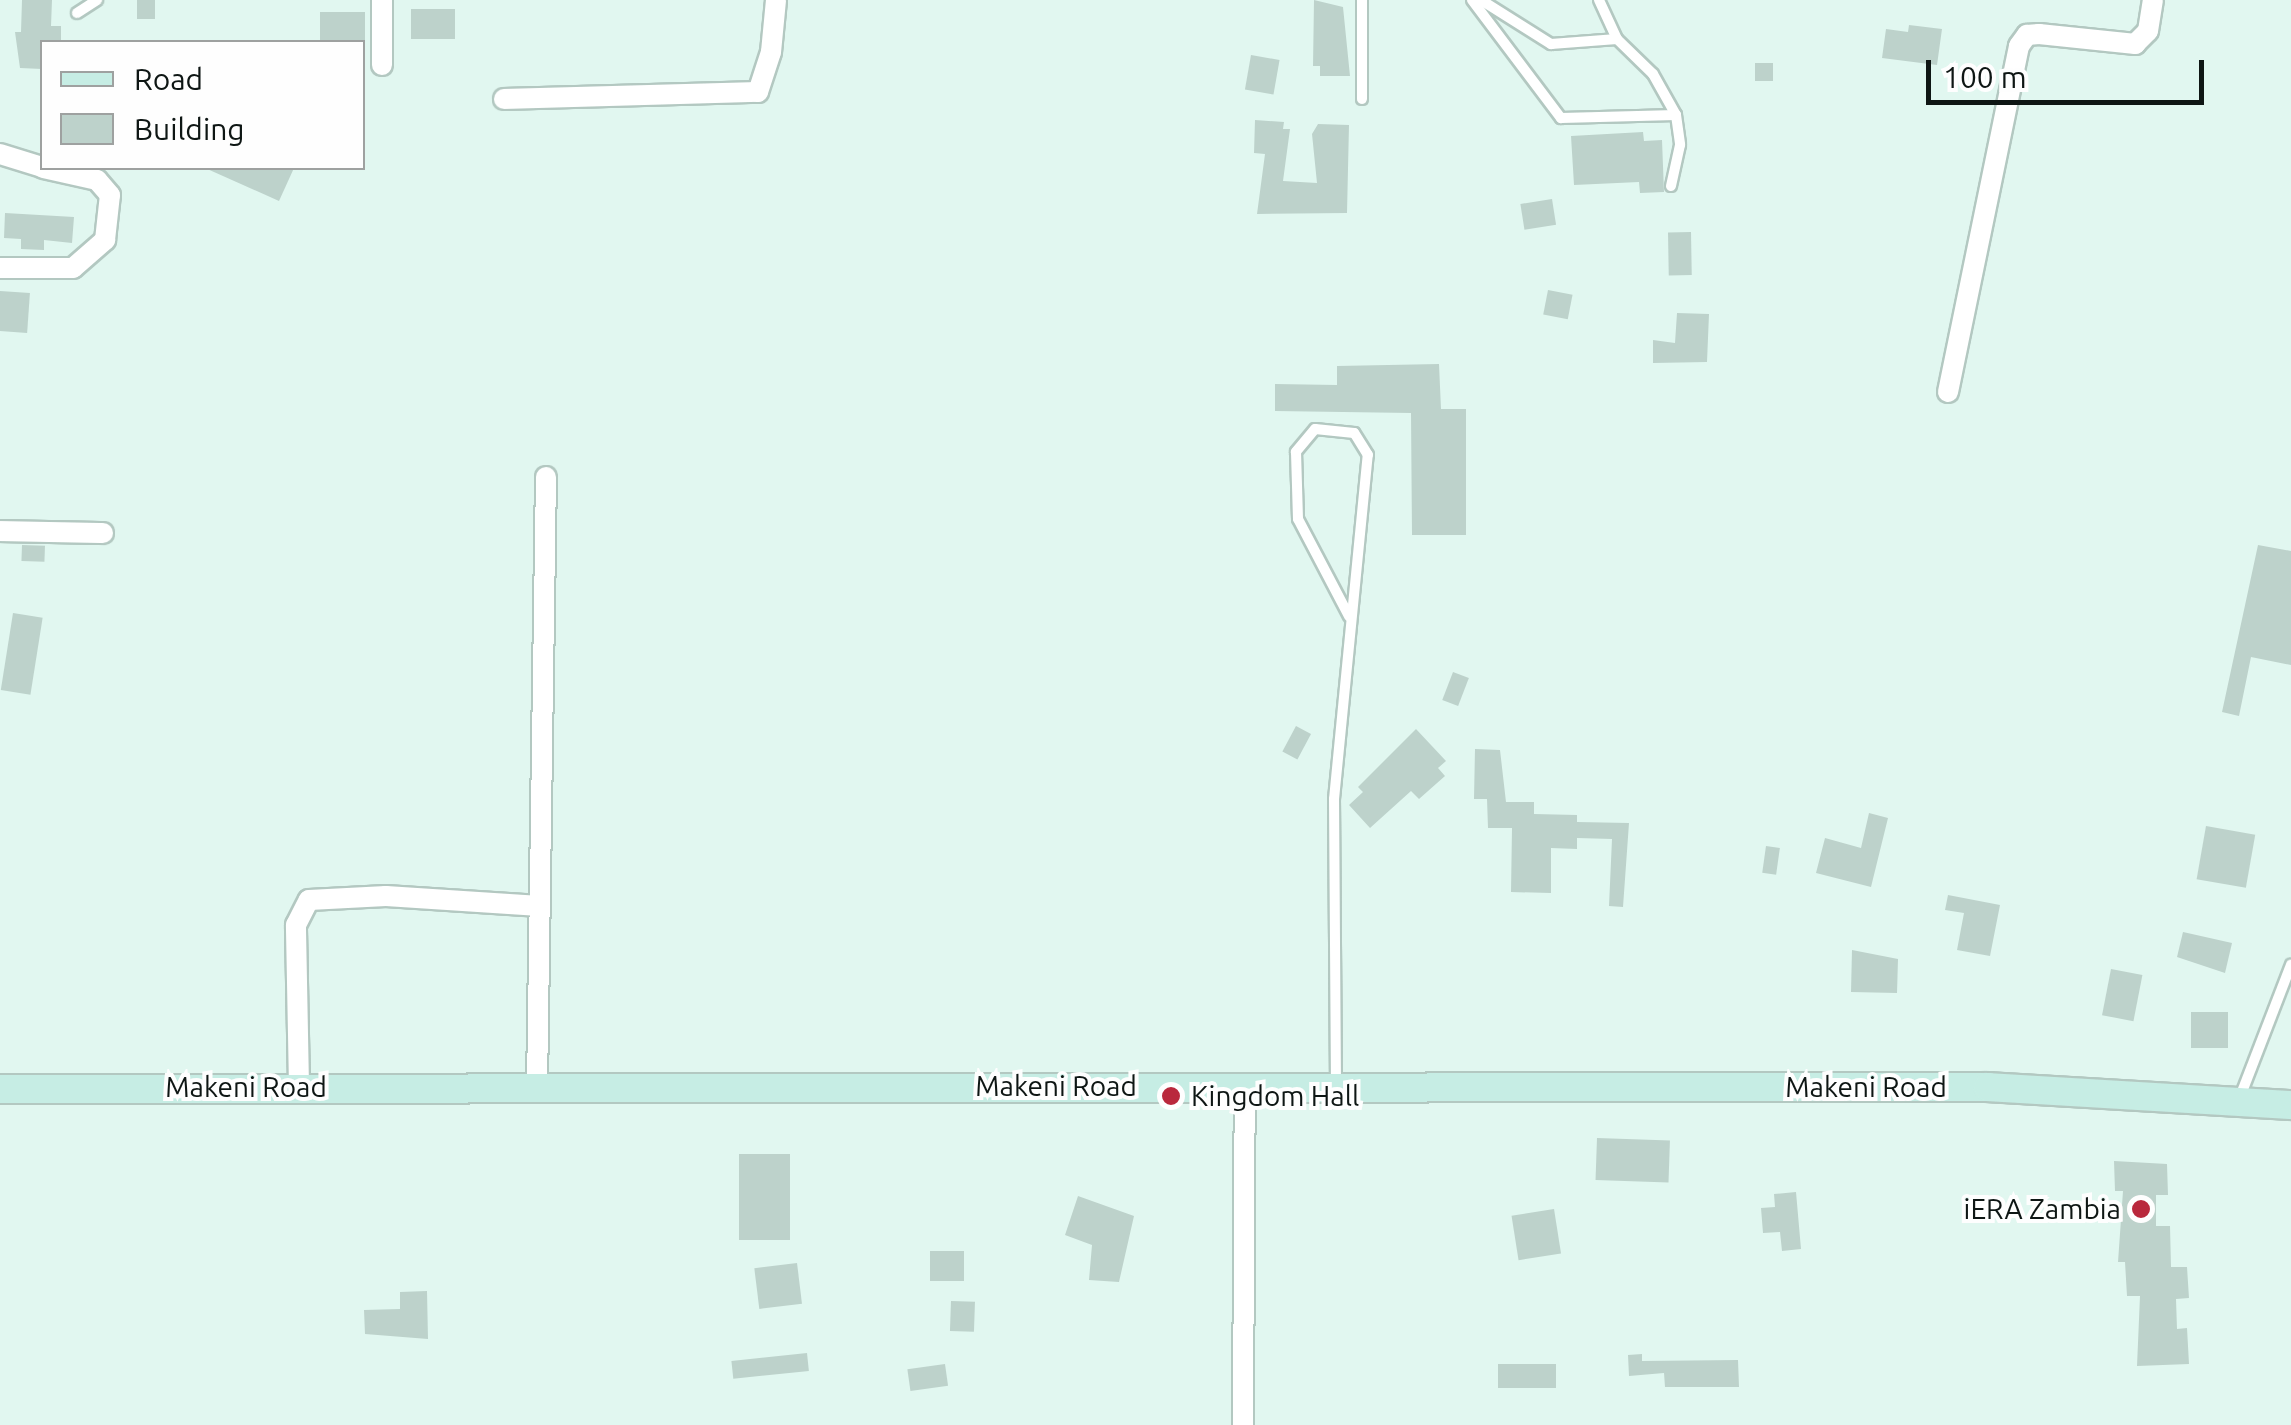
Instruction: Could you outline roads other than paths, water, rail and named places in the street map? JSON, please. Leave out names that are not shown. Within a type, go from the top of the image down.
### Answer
[{"type":"main road","name":"Makeni Road","points":[[0,1091],[298,1086],[1988,1087],[2240,1097],[2291,1105]]},
{"type":"street","points":[[382,0],[382,65]]},
{"type":"street","points":[[504,98],[758,92],[772,52],[776,0]]},
{"type":"street","points":[[1948,392],[2019,46],[2027,35],[2040,34],[2135,44],[2148,32],[2153,0]]},
{"type":"street","points":[[0,154],[40,166]]},
{"type":"street","points":[[0,268],[73,268],[105,240],[110,195],[96,180],[55,170]]},
{"type":"street","points":[[538,1088],[546,476]]},
{"type":"street","points":[[0,531],[103,533]]},
{"type":"street","points":[[298,1086],[296,924],[309,900],[386,896],[540,906]]},
{"type":"street","points":[[1242,1425],[1246,1086]]},
{"type":"lane","points":[[77,13],[97,0]]},
{"type":"lane","points":[[1362,0],[1362,99]]},
{"type":"lane","points":[[1472,0],[1561,118],[1676,116]]},
{"type":"lane","points":[[1481,0],[1551,44],[1617,39]]},
{"type":"lane","points":[[1599,0],[1617,39],[1653,74],[1676,116],[1680,145],[1671,186]]},
{"type":"lane","points":[[1336,1086],[1332,853],[1349,616],[1368,455],[1354,433],[1316,430],[1296,452],[1298,519],[1349,616]]},
{"type":"lane","points":[[2240,1097],[2291,964]]},
{"type":"place","name":"Kingdom Hall","points":[[1171,1096]]},
{"type":"place","name":"iERA Zambia","points":[[2141,1209]]}]
